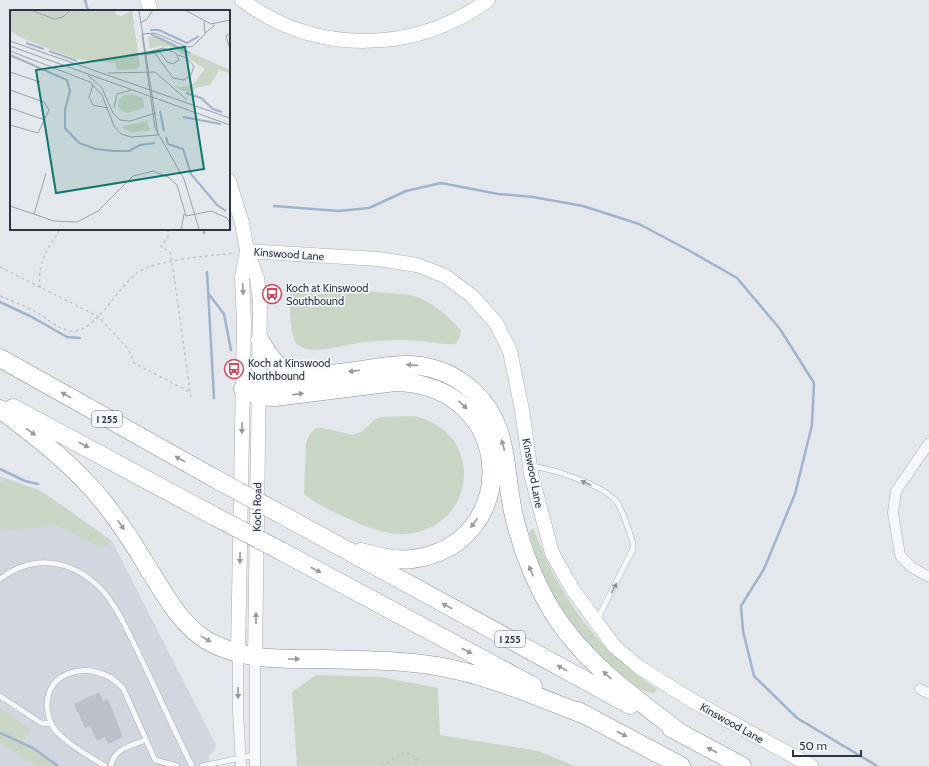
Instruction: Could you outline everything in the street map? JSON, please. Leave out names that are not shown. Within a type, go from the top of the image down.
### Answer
[{"type":"highway","points":[[260,340],[269,357],[277,365],[286,371],[307,377]]},
{"type":"highway","name":"I 255","points":[[0,358],[286,518],[742,766]]},
{"type":"highway","points":[[243,389],[259,389],[307,377],[406,364],[421,365],[452,376],[476,394],[493,417],[500,432],[505,451],[513,514],[520,540],[535,580],[553,613],[577,645],[605,674],[682,734]]},
{"type":"highway","points":[[259,389],[275,397],[395,382],[425,384],[454,397],[465,406],[483,431],[488,445],[492,470],[489,491],[482,511],[476,522],[457,542],[436,554],[411,559],[383,558],[337,546]]},
{"type":"highway","points":[[0,400],[681,766]]},
{"type":"highway","points":[[0,409],[59,455],[90,486],[129,537],[166,596],[187,625],[206,640],[231,652],[280,660],[392,661],[438,666],[481,677],[588,716]]},
{"type":"street","points":[[147,0],[151,10]]},
{"type":"street","points":[[242,0],[278,23],[301,31],[332,39],[373,42],[406,38],[438,28],[468,13],[488,0]]},
{"type":"street","name":"Koch Road","points":[[230,185],[247,251],[257,278],[260,300],[259,389],[241,761]]},
{"type":"street","name":"Koch Road","points":[[247,251],[242,277],[244,322],[243,389],[247,655],[255,755],[254,766]]},
{"type":"street","name":"Kinswood Lane","points":[[247,251],[378,259],[417,265],[445,276],[472,296],[496,323],[510,350],[522,410],[530,466],[552,553],[573,590],[596,622],[614,646],[639,667],[691,700],[811,766]]},
{"type":"street","points":[[929,443],[925,456],[896,491],[892,513],[900,555],[911,567],[929,577]]},
{"type":"lane","points":[[530,466],[561,472],[601,490],[617,502],[633,543],[633,549],[596,622]]},
{"type":"lane","points":[[0,578],[22,565],[40,562],[56,563],[79,573],[100,588],[127,630],[192,766]]},
{"type":"lane","points":[[105,766],[60,736],[51,724],[48,707],[49,693],[55,681],[66,673],[78,670],[90,671],[112,680],[123,688],[155,760],[177,766]]},
{"type":"lane","points":[[0,696],[41,723],[51,724]]},
{"type":"lane","points":[[111,766],[112,758],[116,753],[146,740]]},
{"type":"lane","points":[[202,766],[241,761],[255,755]]},
{"type":"path","points":[[40,288],[38,273],[42,258],[59,230]]},
{"type":"path","points":[[168,230],[168,236],[161,247],[170,252],[172,262],[191,398]]},
{"type":"path","points":[[0,296],[34,311],[59,326],[74,331],[84,327],[99,317],[125,285],[138,273],[172,262],[247,251]]},
{"type":"path","points":[[0,266],[40,288],[99,317],[128,349],[134,363],[190,392]]},
{"type":"path","points":[[381,766],[406,752],[417,758],[415,766]]},
{"type":"shaded area","points":[[0,476],[36,489],[47,495],[112,541],[216,745],[214,751],[209,755],[211,766],[0,766]]},
{"type":"green space","points":[[292,285],[411,295],[426,301],[439,309],[450,319],[461,330],[459,339],[455,344],[412,340],[392,340],[359,343],[321,350],[304,348],[298,345],[293,335],[290,312],[290,291]]},
{"type":"green space","points":[[414,416],[439,426],[455,442],[463,461],[464,481],[457,501],[445,518],[426,529],[402,534],[388,533],[368,527],[337,514],[304,494],[306,443],[310,434],[316,428],[323,428],[353,435],[363,431],[375,419],[380,417]]},
{"type":"green space","points":[[4,479],[36,489],[47,495],[112,541],[101,548],[56,525],[0,531],[0,483]]},
{"type":"green space","points":[[533,528],[555,576],[582,619],[615,656],[657,689],[654,693],[641,689],[626,680],[611,667],[595,652],[568,618],[550,590],[541,569],[529,533]]},
{"type":"green space","points":[[316,675],[381,677],[438,688],[440,735],[538,751],[575,766],[297,766],[292,692]]},
{"type":"green space","points":[[0,708],[31,730],[23,741],[59,766],[36,766],[0,743]]},
{"type":"building","points":[[99,692],[103,701],[108,699],[123,737],[108,744],[105,737],[97,741],[90,726],[85,728],[74,704]]},
{"type":"waterway","points":[[85,0],[88,10]]},
{"type":"waterway","points":[[274,206],[339,211],[369,208],[406,191],[441,183],[498,194],[533,197],[583,206],[639,224],[737,278],[780,329],[814,383],[812,425],[795,494],[764,569],[741,606],[743,631],[754,676],[797,718],[877,766]]},
{"type":"waterway","points":[[207,272],[214,398]]},
{"type":"waterway","points":[[208,293],[224,314],[231,350]]},
{"type":"waterway","points":[[0,302],[30,316],[67,337],[80,338]]},
{"type":"waterway","points":[[0,469],[25,481],[38,484]]},
{"type":"waterway","points":[[0,733],[33,748],[58,766]]},
{"type":"place","name":"Koch at Kinswood Southbound","points":[[272,294]]},
{"type":"place","name":"Koch at Kinswood Northbound","points":[[234,369]]}]
